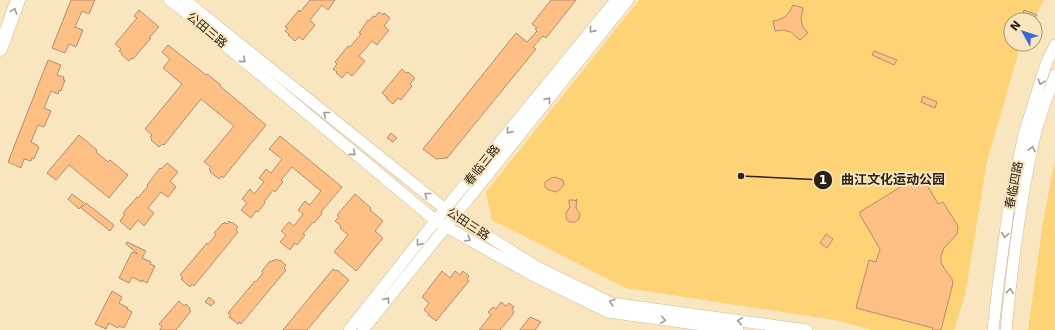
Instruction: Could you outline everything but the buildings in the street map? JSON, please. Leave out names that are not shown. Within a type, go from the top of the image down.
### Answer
[{"type":"highway","points":[[0,49],[18,0]]},
{"type":"street","name":"春临三路","points":[[363,330],[450,212],[616,0]]},
{"type":"street","name":"春临三路","points":[[450,212],[628,0]]},
{"type":"street","name":"公田三路","points":[[182,3],[450,212],[537,267],[611,303],[807,330]]},
{"type":"street","name":"公田三路","points":[[182,3],[441,224],[532,275],[608,312],[738,330]]},
{"type":"street","name":"春临四路","points":[[993,330],[1009,205],[1024,134],[1046,64],[1055,45]]},
{"type":"street","name":"春临四路","points":[[1006,330],[1020,207],[1035,137],[1055,75]]},
{"type":"street","name":"春临三路","points":[[349,330],[441,224]]},
{"type":"shaded area","points":[[639,0],[1044,0],[1037,12],[1003,12],[1003,52],[1019,52],[987,161],[965,295],[954,330],[872,330],[835,320],[626,288],[492,220],[486,192]]},
{"type":"shaded area","points":[[1055,159],[1055,330],[1028,330],[1043,222]]},
{"type":"place","name":"曲江文化运动公园","points":[[741,176]]}]
